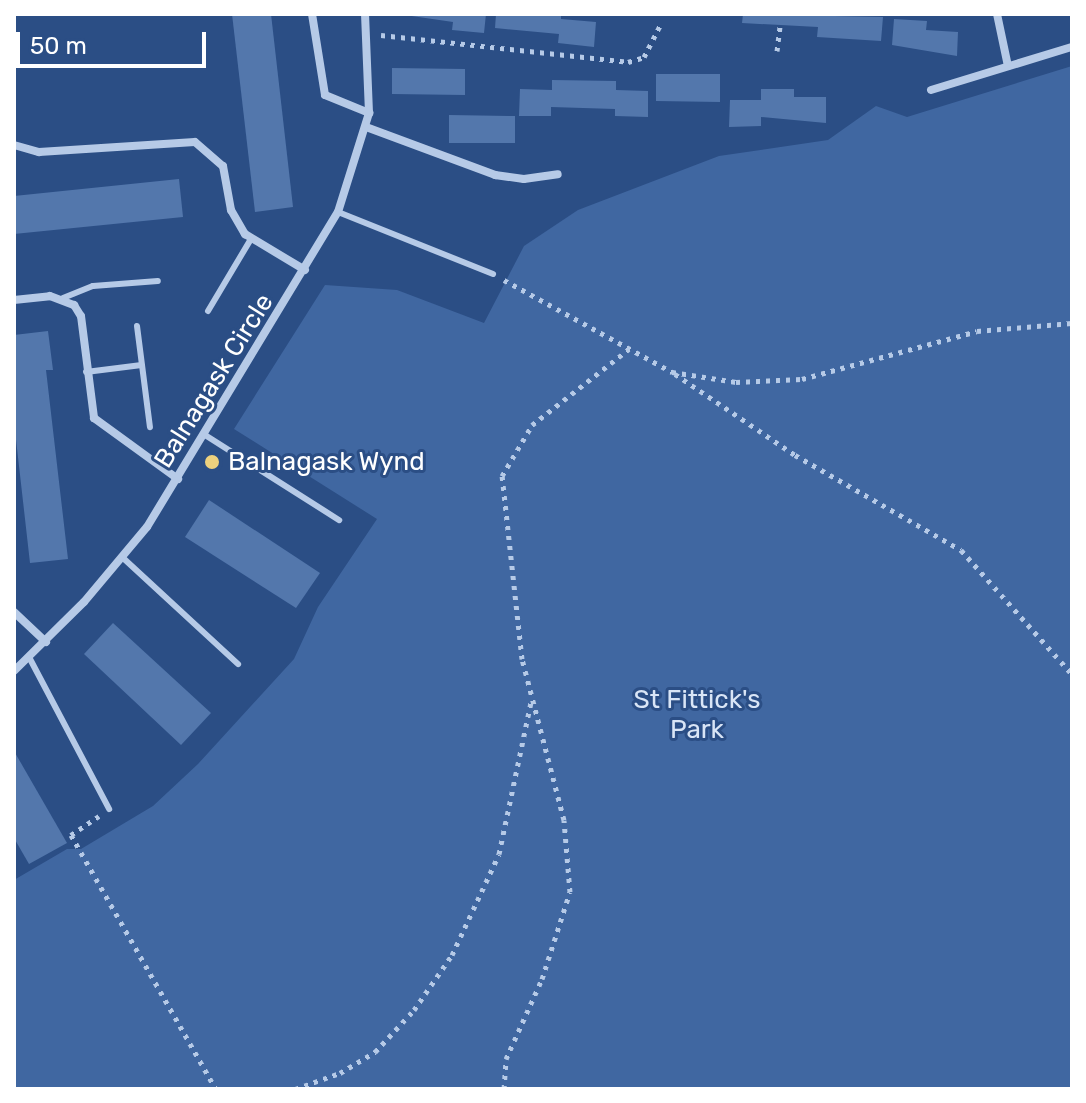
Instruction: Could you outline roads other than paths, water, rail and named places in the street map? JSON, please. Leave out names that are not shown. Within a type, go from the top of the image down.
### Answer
[{"type":"street","points":[[312,14],[325,95],[369,113]]},
{"type":"street","name":"Balnagask Circle","points":[[14,671],[46,642],[122,557],[178,479],[338,212],[369,113],[369,34],[365,14]]},
{"type":"street","points":[[997,14],[1008,66]]},
{"type":"street","points":[[931,90],[1072,47]]},
{"type":"street","points":[[366,127],[495,175],[524,179],[558,174]]},
{"type":"street","points":[[14,145],[39,152],[195,142],[223,166],[231,210],[251,239],[305,270]]},
{"type":"street","points":[[14,300],[63,298],[81,316],[94,418],[178,479]]},
{"type":"street","points":[[14,612],[46,642]]},
{"type":"lane","points":[[338,212],[493,274]]},
{"type":"lane","points":[[208,311],[251,239]]},
{"type":"lane","points":[[63,298],[93,286],[158,281]]},
{"type":"lane","points":[[137,326],[150,427]]},
{"type":"lane","points":[[86,372],[142,365]]},
{"type":"lane","points":[[205,435],[339,520]]},
{"type":"lane","points":[[122,557],[238,664]]},
{"type":"lane","points":[[29,657],[109,809]]},
{"type":"place","name":"Balnagask Wynd","points":[[212,462]]},
{"type":"park label","name":"St Fittick's Park","points":[[697,715]]}]
